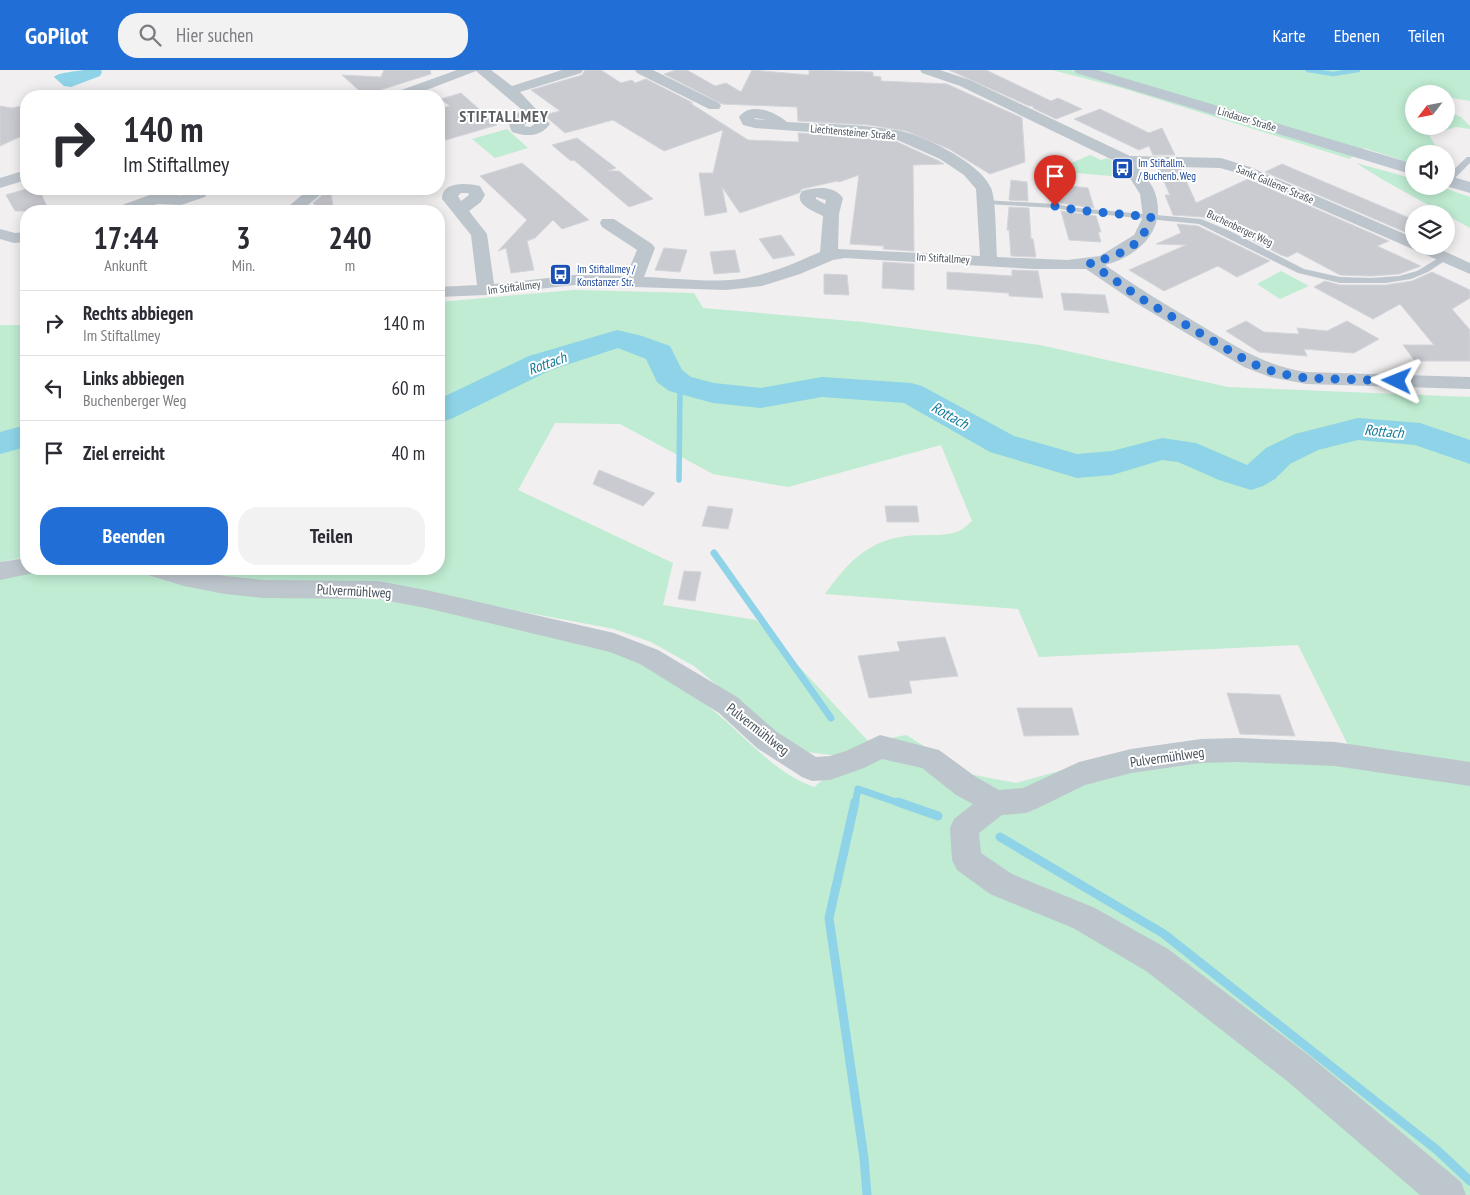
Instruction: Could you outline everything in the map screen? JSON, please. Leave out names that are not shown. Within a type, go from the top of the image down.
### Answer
[{"type":"main road","name":"Lindauer Straße","points":[[1081,70],[1405,167]]},
{"type":"main road","points":[[1455,183],[1470,188]]},
{"type":"street","points":[[415,90],[470,70]]},
{"type":"street","points":[[482,70],[510,91],[529,109]]},
{"type":"street","points":[[510,91],[576,70]]},
{"type":"street","points":[[642,70],[714,106]]},
{"type":"street","points":[[928,70],[965,83],[1127,160],[1148,194],[1151,217]]},
{"type":"street","name":"Liechtensteiner Straße","points":[[782,125],[895,134],[913,140],[963,166],[981,180],[984,189],[988,260]]},
{"type":"street","name":"Sankt Gallener Straße","points":[[1127,160],[1203,162],[1229,165],[1405,240]]},
{"type":"street","points":[[0,183],[20,177]]},
{"type":"street","points":[[138,205],[166,195]]},
{"type":"street","points":[[157,199],[181,201],[198,195]]},
{"type":"street","points":[[298,205],[311,195]]},
{"type":"street","points":[[459,210],[478,234],[482,247],[486,290]]},
{"type":"street","points":[[829,255],[831,214]]},
{"type":"street","name":"Im Stiftallmey","points":[[445,292],[486,290],[574,280],[726,285],[756,282],[794,270],[829,255],[862,253],[1067,265],[1090,263],[1105,260],[1141,238],[1151,217]]},
{"type":"street","points":[[608,223],[646,248],[633,281]]},
{"type":"street","points":[[0,234],[14,238],[20,238]]},
{"type":"street","points":[[1438,255],[1470,269]]},
{"type":"street","points":[[1090,263],[1142,299],[1198,332],[1251,363],[1277,373],[1306,378],[1470,383]]},
{"type":"street","points":[[0,571],[20,568]]},
{"type":"street","name":"Pulvermühlweg","points":[[177,575],[234,586],[264,589],[378,590],[426,599],[614,643],[649,657],[721,701],[767,740],[812,769],[830,768],[854,760],[880,747],[929,758],[966,786],[996,803],[1026,800],[1079,774],[1131,761],[1201,751],[1239,750],[1335,754],[1470,774]]},
{"type":"street","points":[[996,803],[964,828],[967,860],[1001,884],[1084,918],[1157,960],[1299,1069],[1448,1195]]},
{"type":"lane","points":[[1455,173],[1470,159]]},
{"type":"lane","name":"Buchenberger Weg","points":[[986,202],[1055,206],[1077,210],[1201,222],[1217,228],[1301,272],[1332,280],[1390,280],[1413,276],[1445,258]]},
{"type":"green space","points":[[1052,70],[1071,70],[1354,154],[1350,159],[1122,88]]},
{"type":"green space","points":[[1090,70],[1470,70],[1470,101],[1455,98],[1455,85],[1405,85],[1405,135],[1429,135],[1435,145],[1405,145],[1405,161],[1364,148],[1362,150]]},
{"type":"green space","points":[[1455,115],[1461,117],[1470,126],[1470,129],[1456,127]]},
{"type":"green space","points":[[507,129],[528,148],[495,158],[472,139]]},
{"type":"green space","points":[[1090,155],[1101,160],[1108,158],[1121,169],[1122,177],[1076,173],[1067,165]]},
{"type":"green space","points":[[1356,163],[1405,177],[1405,192]]},
{"type":"green space","points":[[1455,192],[1470,197],[1470,228],[1455,220],[1455,205],[1428,205],[1410,195],[1455,195]]},
{"type":"green space","points":[[1281,271],[1309,286],[1280,299],[1257,284]]},
{"type":"green space","points":[[574,290],[694,293],[703,308],[863,322],[1040,345],[1228,387],[1470,397],[1470,771],[1351,751],[1298,645],[1039,657],[1018,609],[825,594],[850,564],[880,543],[906,536],[954,533],[963,529],[972,521],[941,445],[788,487],[713,474],[620,424],[555,423],[518,490],[673,563],[663,605],[756,620],[869,742],[906,735],[969,774],[1016,783],[1077,766],[1286,759],[1470,782],[1470,1195],[0,1195],[0,577],[20,573],[20,575],[156,575],[179,582],[375,595],[609,649],[638,662],[689,692],[726,721],[773,764],[800,781],[814,787],[867,744],[839,756],[807,752],[777,735],[694,666],[651,642],[614,629],[381,585],[265,583],[210,575],[445,575],[445,301]]},
{"type":"green space","points":[[0,325],[20,325],[20,558],[0,562]]},
{"type":"water","points":[[101,70],[102,72],[100,76],[71,87],[64,86],[54,77],[63,73]]},
{"type":"building","points":[[384,70],[430,70],[431,74],[380,90],[358,90],[342,75],[381,77]]},
{"type":"building","points":[[585,70],[601,70],[621,83],[632,80],[635,83],[646,79],[693,103],[690,103],[748,140],[799,142],[798,133],[893,140],[939,161],[944,164],[913,165],[914,251],[883,249],[884,246],[850,244],[859,175],[839,182],[802,189],[799,193],[740,213],[722,187],[727,212],[705,216],[699,173],[713,173],[723,130],[664,151],[613,120],[565,133],[544,115],[560,111],[531,90],[582,75]]},
{"type":"building","points":[[676,70],[687,70],[715,86],[726,83],[741,92],[752,70],[809,75],[809,70],[873,72],[873,76],[881,77],[881,81],[947,84],[1022,118],[1025,162],[990,174],[949,149],[906,131],[869,125],[798,121],[797,107],[722,104],[664,74]]},
{"type":"building","points":[[949,70],[986,70],[1051,101],[1058,98],[1082,109],[1056,119],[1033,108],[1033,106],[1029,106]]},
{"type":"building","points":[[461,93],[497,125],[445,140],[445,107],[450,106],[445,102],[445,98]]},
{"type":"building","points":[[0,106],[12,108],[20,106],[20,137],[0,146]]},
{"type":"building","points":[[1100,109],[1149,133],[1162,128],[1175,155],[1153,155],[1149,146],[1139,150],[1074,119]]},
{"type":"building","points":[[577,138],[616,168],[608,171],[619,171],[653,199],[629,207],[574,160],[571,161],[552,145]]},
{"type":"building","points":[[522,163],[589,220],[562,229],[553,220],[535,238],[527,241],[534,270],[511,273],[506,248],[498,251],[527,220],[480,176]]},
{"type":"building","points":[[1282,164],[1405,216],[1405,232],[1265,172]]},
{"type":"building","points":[[1158,168],[1181,169],[1196,203],[1248,179],[1389,241],[1377,246],[1421,266],[1399,274],[1371,276],[1340,275],[1297,252],[1288,257],[1281,255],[1231,229],[1202,217],[1173,215],[1165,195],[1170,195]]},
{"type":"building","points":[[1011,180],[1027,182],[1028,201],[1009,200]]},
{"type":"building","points":[[1054,184],[1088,188],[1094,208],[1059,203]]},
{"type":"building","points":[[20,191],[20,195],[42,195],[46,205],[20,205],[20,211],[15,211],[6,195]]},
{"type":"building","points":[[322,195],[331,195],[333,205],[315,205],[313,203]]},
{"type":"building","points":[[1009,207],[1029,208],[1031,239],[1033,239],[1036,257],[1011,256],[1009,230],[1007,230]]},
{"type":"building","points":[[1061,211],[1096,216],[1101,232],[1098,232],[1101,242],[1069,240]]},
{"type":"building","points":[[1177,224],[1198,226],[1270,261],[1237,277],[1218,266],[1164,291],[1129,270],[1186,245],[1156,244],[1181,233]]},
{"type":"building","points":[[781,235],[795,255],[773,259],[759,239]]},
{"type":"building","points":[[664,248],[687,250],[680,272],[655,270]]},
{"type":"building","points":[[735,250],[740,272],[714,274],[710,252]]},
{"type":"building","points":[[883,262],[914,264],[914,290],[882,288]]},
{"type":"building","points":[[1012,270],[1038,271],[1043,298],[1009,296],[1009,293],[947,289],[947,272],[1012,276]]},
{"type":"building","points":[[1432,272],[1470,290],[1470,298],[1452,309],[1470,330],[1470,361],[1415,361],[1403,345],[1434,345],[1400,304],[1373,319],[1314,287],[1325,281],[1340,285],[1386,285],[1412,281]]},
{"type":"building","points":[[824,274],[847,275],[849,295],[824,294]]},
{"type":"building","points":[[1061,293],[1105,295],[1109,313],[1064,310]]},
{"type":"building","points":[[1246,321],[1264,332],[1299,334],[1297,328],[1327,331],[1347,321],[1379,339],[1354,353],[1304,349],[1307,356],[1259,352],[1226,331]]},
{"type":"building","points":[[599,470],[655,493],[643,506],[593,484]]},
{"type":"building","points":[[708,506],[733,509],[728,529],[702,526]]},
{"type":"building","points":[[885,506],[917,506],[919,522],[887,522]]},
{"type":"building","points":[[684,571],[701,572],[695,601],[678,599]]},
{"type":"building","points":[[945,637],[958,676],[909,681],[912,693],[869,698],[858,656],[900,651],[897,642]]},
{"type":"building","points":[[1227,693],[1280,695],[1295,736],[1240,734]]},
{"type":"building","points":[[1017,708],[1072,708],[1079,735],[1024,736]]},
{"type":"waterway","points":[[1308,70],[1333,74],[1358,70]]},
{"type":"waterway","name":"Rottach","points":[[445,409],[540,363],[617,339],[631,342],[659,353],[668,375],[680,384],[713,393],[761,398],[822,387],[911,393],[1002,444],[1077,466],[1112,463],[1162,449],[1184,451],[1231,472],[1251,478],[1263,471],[1278,456],[1307,442],[1358,429],[1420,434],[1470,453]]},
{"type":"waterway","points":[[679,480],[680,384]]},
{"type":"waterway","name":"Rottach","points":[[0,443],[20,438]]},
{"type":"waterway","points":[[714,553],[831,718]]},
{"type":"waterway","points":[[855,804],[858,789],[902,804]]},
{"type":"waterway","points":[[855,802],[829,918],[864,1158],[867,1195]]},
{"type":"waterway","points":[[898,802],[938,816]]},
{"type":"waterway","points":[[1000,837],[1164,934],[1437,1150],[1470,1181]]},
{"type":"place","name":"Im Stiftallm. / Buchenb. Weg","points":[[1122,169]]},
{"type":"place","name":"Im Stiftallmey / Konstanzer Str.","points":[[561,275]]},
{"type":"district","name":"STIFTALLMEY","points":[[504,116]]},
{"type":"route","points":[[1055,206],[1151,217],[1141,238],[1105,260],[1090,263],[1142,299],[1251,363],[1277,373],[1306,378],[1397,381]]}]
